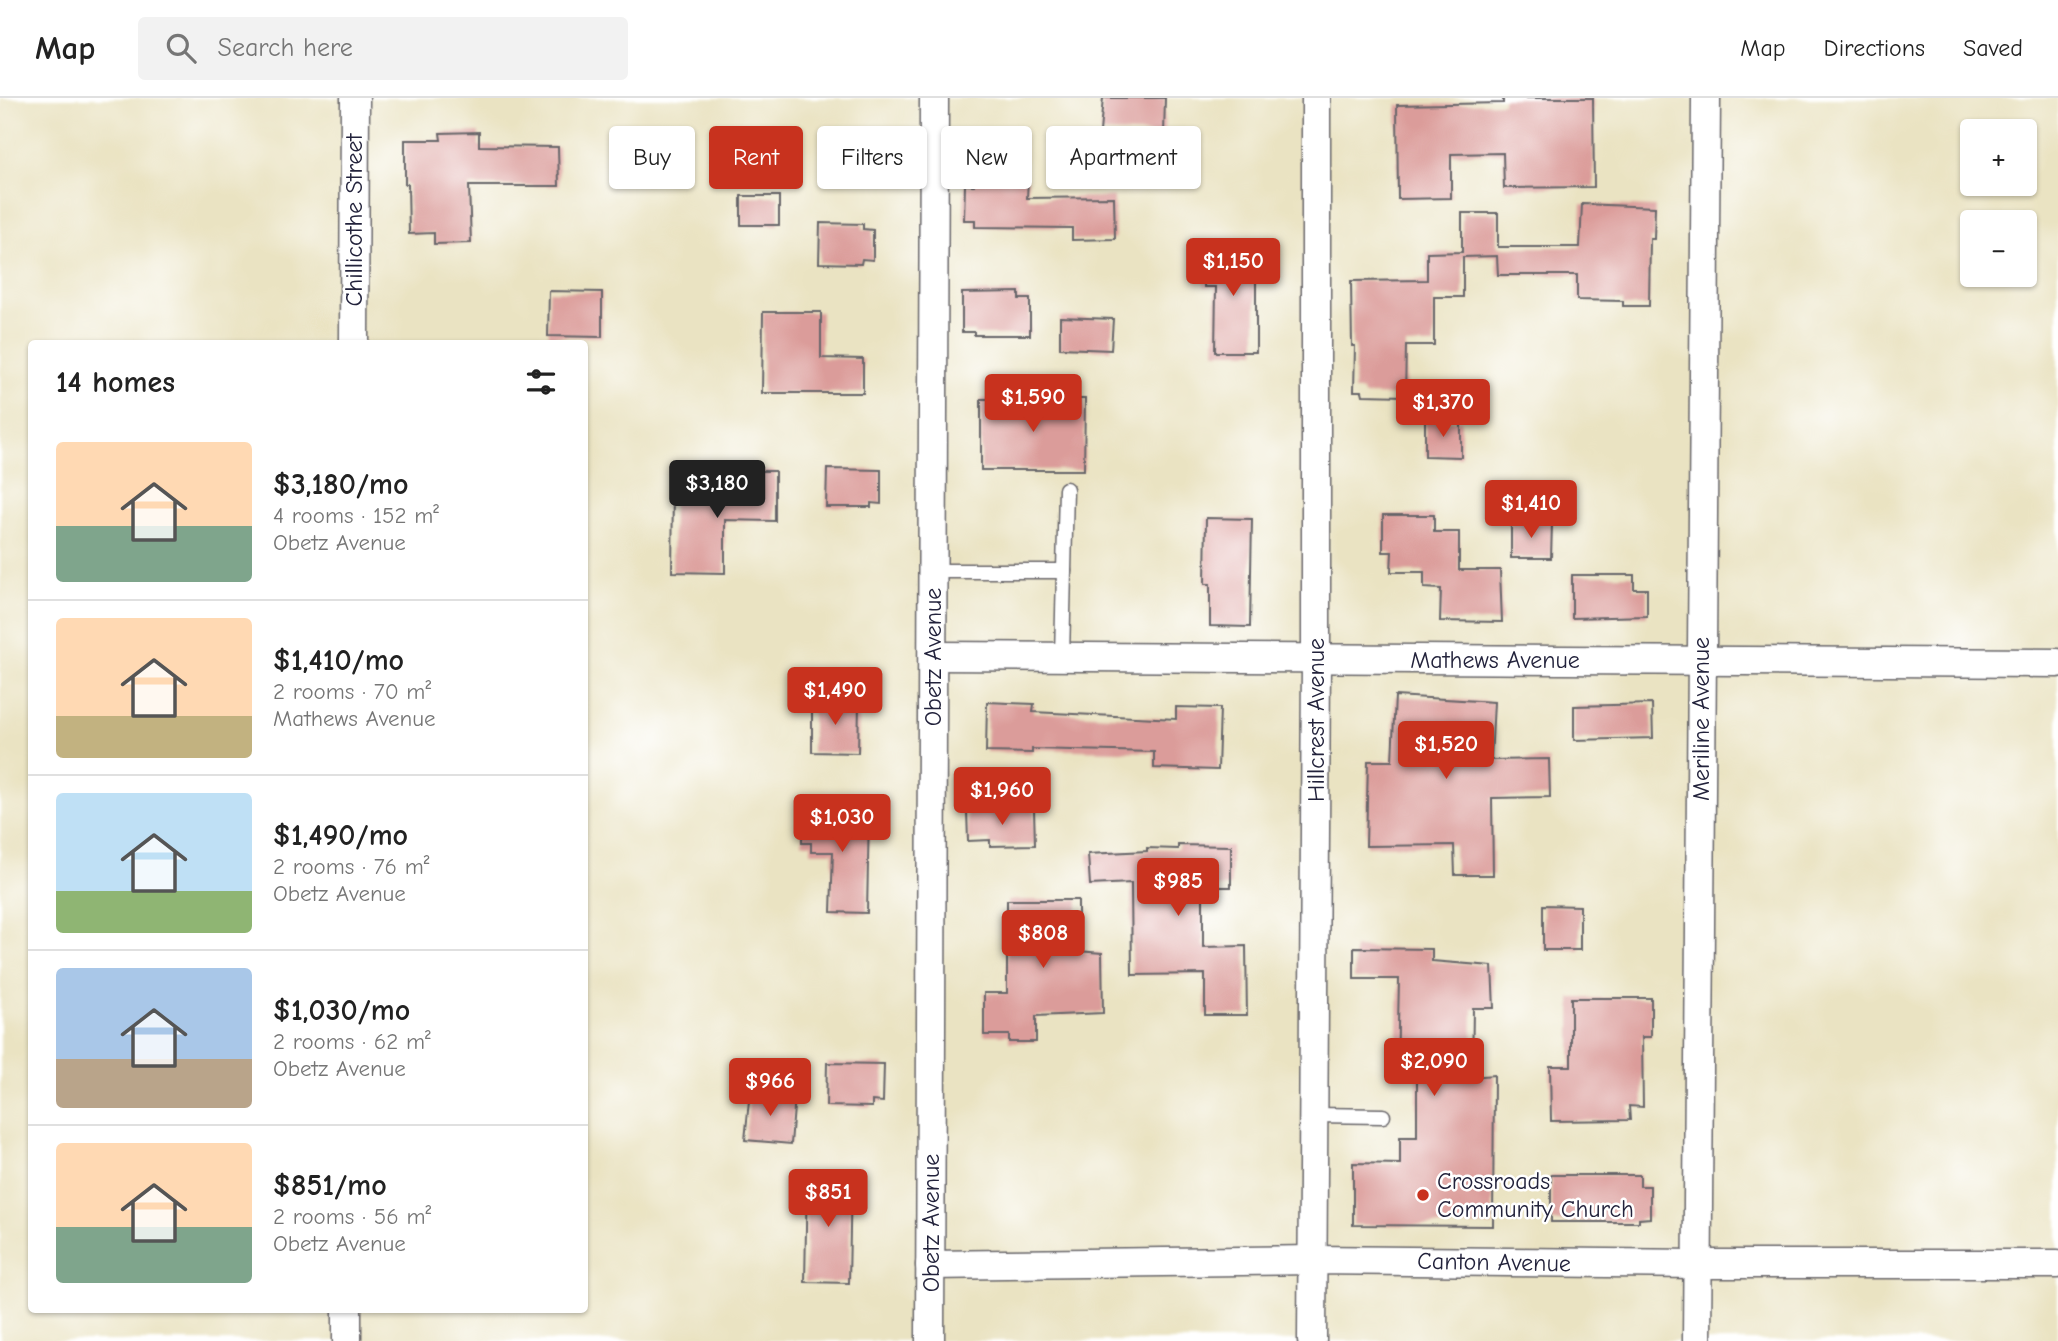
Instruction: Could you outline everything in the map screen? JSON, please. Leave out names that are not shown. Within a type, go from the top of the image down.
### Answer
[{"type":"street","name":"Chillicothe Street","points":[[354,340],[355,98]]},
{"type":"street","name":"Obetz Avenue","points":[[930,1341],[934,98]]},
{"type":"street","name":"Hillcrest Avenue","points":[[1312,1341],[1317,98]]},
{"type":"street","name":"Meriline Avenue","points":[[1697,1341],[1706,98]]},
{"type":"street","name":"Mathews Avenue","points":[[933,656],[2058,663]]},
{"type":"street","name":"Canton Avenue","points":[[930,1265],[1312,1260],[2058,1264]]},
{"type":"street","points":[[347,1313],[347,1341]]},
{"type":"lane","points":[[1062,657],[1066,489]]},
{"type":"lane","points":[[933,571],[1064,571]]},
{"type":"lane","points":[[1314,1115],[1383,1116]]},
{"type":"building","points":[[1103,98],[1165,98],[1164,126],[1101,126]]},
{"type":"building","points":[[1503,98],[1593,98],[1594,187],[1504,188],[1503,153],[1451,154],[1451,198],[1398,199],[1397,105],[1503,103]]},
{"type":"building","points":[[479,132],[479,146],[558,147],[559,186],[469,186],[471,243],[434,244],[434,233],[409,234],[405,140],[441,140],[440,133]]},
{"type":"building","points":[[965,189],[1027,189],[1027,198],[1114,197],[1115,239],[1072,240],[1072,228],[975,227],[975,220],[964,220]]},
{"type":"building","points":[[741,196],[779,196],[779,225],[741,225]]},
{"type":"building","points":[[1582,204],[1655,207],[1654,239],[1650,239],[1649,306],[1623,306],[1623,301],[1577,300],[1577,275],[1498,275],[1497,256],[1463,257],[1463,297],[1434,297],[1434,345],[1406,345],[1405,396],[1363,395],[1362,391],[1354,391],[1355,346],[1352,346],[1351,281],[1427,280],[1427,253],[1462,252],[1462,213],[1498,213],[1498,247],[1580,247]]},
{"type":"building","points":[[820,223],[863,224],[863,229],[873,230],[873,260],[862,259],[861,264],[819,263]]},
{"type":"building","points":[[1205,250],[1256,251],[1256,352],[1215,352],[1216,287],[1204,287]]},
{"type":"building","points":[[549,291],[602,292],[602,337],[548,336]]},
{"type":"building","points":[[1019,292],[1019,299],[1030,299],[1030,335],[974,335],[974,332],[962,332],[962,293]]},
{"type":"building","points":[[763,312],[821,312],[821,358],[863,359],[863,393],[762,393]]},
{"type":"building","points":[[1060,317],[1113,319],[1111,350],[1060,348]]},
{"type":"building","points":[[981,399],[1085,399],[1084,470],[981,470]]},
{"type":"building","points":[[1425,421],[1461,421],[1461,457],[1425,456]]},
{"type":"building","points":[[827,469],[881,470],[881,504],[871,503],[871,507],[826,507]]},
{"type":"building","points":[[735,471],[775,471],[775,521],[725,520],[725,573],[672,572],[673,491],[735,492]]},
{"type":"building","points":[[1383,515],[1434,515],[1434,532],[1459,532],[1459,570],[1500,570],[1502,622],[1440,621],[1441,589],[1424,588],[1424,572],[1391,572],[1392,552],[1383,552]]},
{"type":"building","points":[[1206,518],[1252,519],[1250,627],[1210,626],[1210,584],[1205,584]]},
{"type":"building","points":[[1511,522],[1552,523],[1551,558],[1511,558]]},
{"type":"building","points":[[1572,575],[1634,575],[1634,589],[1647,589],[1647,616],[1572,618]]},
{"type":"building","points":[[1395,696],[1494,702],[1491,760],[1549,759],[1550,797],[1492,798],[1493,875],[1455,875],[1454,845],[1366,846],[1368,761],[1392,761]]},
{"type":"building","points":[[812,702],[859,703],[858,753],[812,752]]},
{"type":"building","points":[[987,702],[1034,704],[1033,712],[1176,719],[1176,707],[1220,708],[1218,770],[1154,768],[1154,752],[1032,749],[1032,753],[986,752]]},
{"type":"building","points":[[1652,704],[1653,738],[1574,740],[1574,706]]},
{"type":"building","points":[[1034,809],[1035,845],[990,846],[990,840],[968,841],[967,811]]},
{"type":"building","points":[[802,810],[869,811],[867,913],[831,912],[833,852],[811,852],[811,843],[802,843]]},
{"type":"building","points":[[1178,845],[1231,846],[1231,887],[1203,887],[1203,947],[1246,946],[1247,1015],[1205,1015],[1205,974],[1132,975],[1131,883],[1090,885],[1088,854],[1147,851],[1147,848],[1178,849]]},
{"type":"building","points":[[1007,900],[1078,900],[1078,951],[1102,953],[1103,1013],[1036,1016],[1036,1042],[1009,1042],[1009,1035],[984,1035],[984,993],[1007,993]]},
{"type":"building","points":[[1543,905],[1580,906],[1580,950],[1543,950]]},
{"type":"building","points":[[1354,948],[1432,949],[1432,961],[1492,966],[1494,1008],[1473,1008],[1472,1077],[1494,1075],[1493,1226],[1353,1225],[1353,1163],[1400,1164],[1400,1137],[1417,1137],[1417,1073],[1397,1073],[1399,979],[1354,979]]},
{"type":"building","points":[[1571,998],[1651,998],[1651,1037],[1642,1037],[1643,1107],[1629,1106],[1630,1120],[1551,1121],[1550,1066],[1571,1066]]},
{"type":"building","points":[[827,1063],[884,1064],[883,1102],[872,1101],[872,1107],[826,1106]]},
{"type":"building","points":[[750,1091],[795,1095],[791,1144],[745,1140]]},
{"type":"building","points":[[807,1175],[851,1176],[849,1283],[805,1282]]},
{"type":"building","points":[[1551,1175],[1640,1175],[1640,1186],[1650,1186],[1650,1218],[1639,1219],[1639,1222],[1551,1222]]},
{"type":"place","name":"Crossroads Community Church","points":[[1423,1195]]}]
